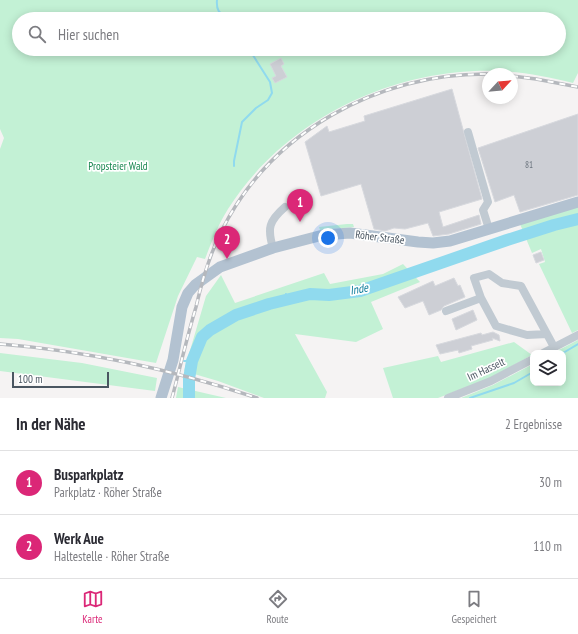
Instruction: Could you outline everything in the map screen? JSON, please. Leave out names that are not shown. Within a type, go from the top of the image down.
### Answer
[{"type":"main road","name":"Röher Straße","points":[[161,398],[173,360],[182,307],[188,293],[191,289],[220,267],[273,248],[318,236],[339,234],[366,235],[418,242],[442,242],[578,202]]},
{"type":"street","points":[[468,132],[488,202],[483,210],[489,229]]},
{"type":"street","points":[[273,248],[270,224],[278,213],[285,207]]},
{"type":"street","points":[[547,334],[527,335],[496,326],[481,298],[474,278],[489,274],[502,283],[521,286],[547,334],[554,347]]},
{"type":"street","points":[[446,311],[481,298]]},
{"type":"street","points":[[548,350],[578,335]]},
{"type":"street","name":"Im Hasselt","points":[[448,398],[491,381],[530,360]]},
{"type":"green space","name":"Propsteier Wald","points":[[0,0],[578,0],[578,73],[573,83],[518,72],[518,68],[482,68],[482,71],[460,72],[420,78],[382,89],[346,105],[311,125],[280,149],[252,177],[228,209],[218,227],[205,259],[197,257],[178,296],[156,363],[18,339],[0,338],[0,149],[4,138],[0,129]]},
{"type":"green space","points":[[578,206],[578,330],[572,333],[539,264],[545,262],[541,249],[532,253],[520,224]]},
{"type":"green space","points":[[353,224],[354,227],[320,230],[319,227]]},
{"type":"green space","points":[[403,264],[420,282],[371,302],[383,329],[356,342],[295,334],[327,392],[325,398],[264,398],[218,381],[184,371],[206,296],[221,275],[235,303],[324,273],[330,284],[383,274]]},
{"type":"green space","points":[[578,340],[578,398],[461,398],[493,385],[530,366],[530,386],[566,386],[566,350],[559,350]]},
{"type":"green space","points":[[514,342],[530,354],[530,356],[490,378],[438,398],[393,398],[383,368],[438,356],[441,362]]},
{"type":"green space","points":[[0,353],[82,363],[157,378],[155,391],[0,371]]},
{"type":"green space","points":[[178,387],[226,398],[176,398]]},
{"type":"building","points":[[281,58],[284,64],[281,66],[287,77],[275,83],[272,78],[276,76],[270,64]]},
{"type":"building","points":[[452,89],[482,199],[439,212],[443,227],[479,215],[481,224],[449,234],[433,236],[428,223],[405,229],[394,228],[385,231],[374,229],[361,184],[321,196],[305,142],[327,126],[329,132],[365,121],[364,116]]},
{"type":"building","points":[[578,114],[578,195],[520,212],[514,195],[495,202],[478,148]]},
{"type":"building","points":[[541,252],[544,260],[536,263],[533,255]]},
{"type":"building","points":[[454,278],[458,286],[460,285],[465,297],[444,306],[441,310],[429,315],[423,301],[405,308],[398,297],[433,281],[435,286]]},
{"type":"building","points":[[473,310],[477,320],[456,330],[452,319]]},
{"type":"building","points":[[493,332],[499,335],[500,341],[492,338],[493,340],[471,346],[472,349],[459,353],[458,350],[440,354],[436,345],[481,333],[482,335]]},
{"type":"waterway","points":[[217,0],[219,12]]},
{"type":"waterway","points":[[234,166],[242,122],[256,108],[268,100],[272,93],[270,82],[253,56]]},
{"type":"waterway","name":"Inde","points":[[189,398],[189,379],[192,361],[202,337],[210,330],[236,315],[269,304],[310,294],[329,295],[360,291],[507,240],[578,219]]},
{"type":"waterway","name":"Inde","points":[[286,294],[288,299]]},
{"type":"waterway","points":[[566,351],[578,344]]},
{"type":"waterway","name":"Inde","points":[[184,361],[192,361]]},
{"type":"waterway","points":[[470,398],[514,383],[530,374]]},
{"type":"railway","points":[[172,398],[206,269],[213,250],[221,232],[242,196],[268,165],[298,138],[332,115],[368,97],[407,84],[447,76],[482,74]]},
{"type":"railway","points":[[518,77],[578,87]]},
{"type":"railway","points":[[0,344],[66,351],[130,363],[162,370],[257,398]]},
{"type":"place","name":"Busparkplatz","points":[[300,222]]},
{"type":"place","name":"Werk Aue","points":[[227,259]]}]
